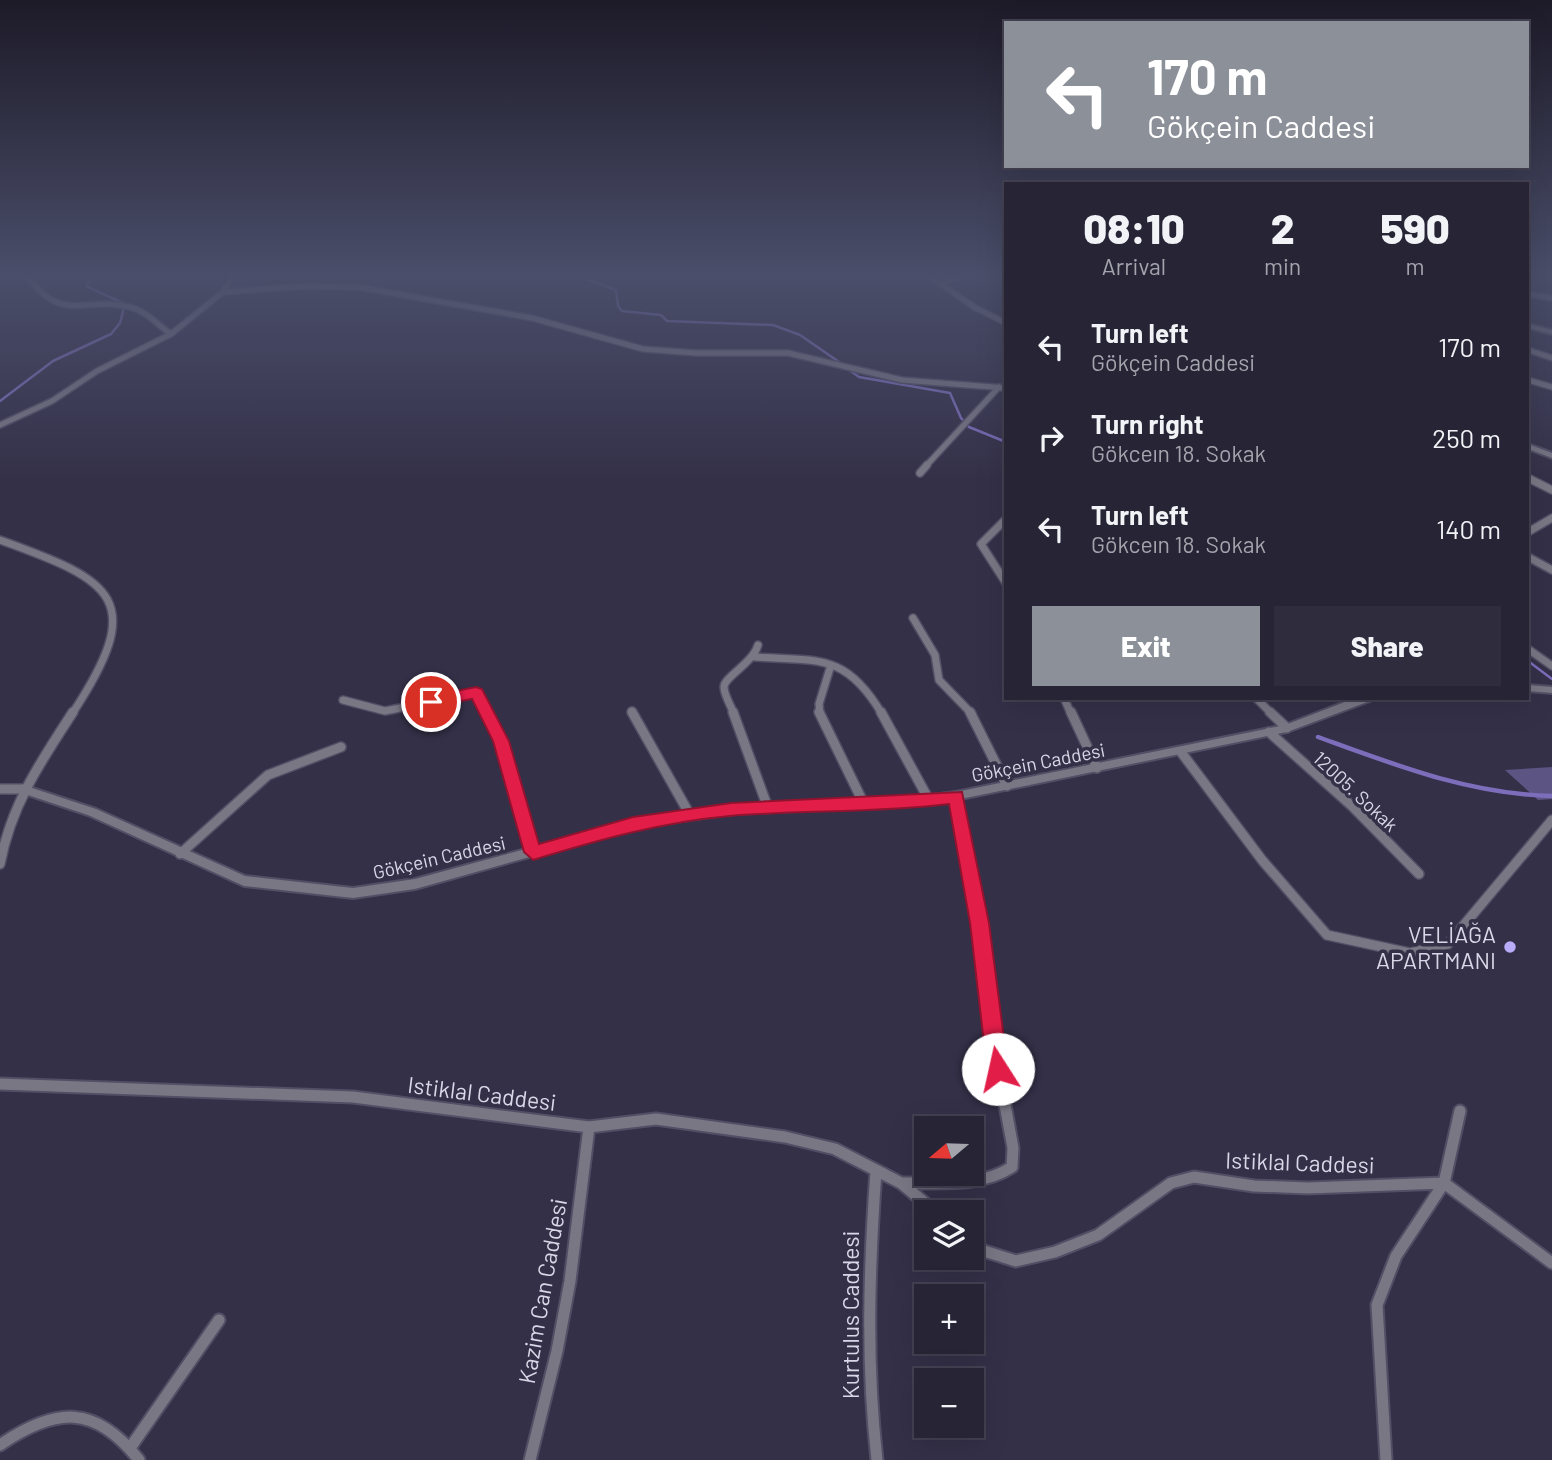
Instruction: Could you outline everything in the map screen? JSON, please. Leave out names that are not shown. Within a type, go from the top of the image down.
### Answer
[{"type":"street","points":[[0,425],[52,401],[97,371],[149,345]]},
{"type":"street","points":[[629,345],[643,349],[696,353],[788,353],[841,368],[902,380],[1003,387]]},
{"type":"street","points":[[1529,351],[1552,358]]},
{"type":"street","points":[[1529,380],[1552,387]]},
{"type":"street","points":[[920,473],[959,427],[1003,387]]},
{"type":"street","points":[[1529,446],[1552,456]]},
{"type":"street","points":[[1529,478],[1552,489]]},
{"type":"street","points":[[1004,521],[981,544],[1004,580]]},
{"type":"street","points":[[1529,532],[1550,522]]},
{"type":"street","points":[[0,540],[51,559],[80,575],[111,601],[114,618],[109,652],[23,789],[0,864]]},
{"type":"street","points":[[1529,558],[1552,569]]},
{"type":"street","points":[[913,618],[935,655],[939,680],[973,716],[1007,786]]},
{"type":"street","points":[[758,645],[755,657],[726,681],[724,687],[768,808]]},
{"type":"street","points":[[1529,650],[1552,666]]},
{"type":"street","points":[[755,657],[831,664],[845,669],[860,681],[929,800]]},
{"type":"street","points":[[831,664],[819,704],[820,712],[864,804]]},
{"type":"street","points":[[1529,688],[1552,690]]},
{"type":"street","points":[[343,700],[385,711],[476,692],[501,741],[533,852]]},
{"type":"street","points":[[1064,700],[1097,768]]},
{"type":"street","points":[[1258,700],[1287,729]]},
{"type":"street","name":"Gökçein Caddesi","points":[[23,789],[92,812],[244,881],[353,893],[415,884],[633,824],[690,815],[768,808],[929,800],[956,796],[1287,729],[1361,700]]},
{"type":"street","points":[[632,711],[690,815]]},
{"type":"street","name":"12005. Sokak","points":[[1269,732],[1353,807],[1419,874]]},
{"type":"street","points":[[180,854],[268,775],[341,747]]},
{"type":"street","points":[[1181,752],[1262,860],[1327,935],[1410,953],[1448,944],[1552,820]]},
{"type":"street","points":[[0,789],[23,789]]},
{"type":"street","points":[[901,1182],[981,1180],[1004,1174],[1012,1167],[1013,1148],[993,1042],[979,923],[956,796]]},
{"type":"street","name":"Istiklal Caddesi","points":[[0,1084],[353,1097],[589,1127],[656,1119],[785,1137],[835,1149],[901,1182],[922,1200]]},
{"type":"street","points":[[1386,1460],[1377,1305],[1382,1285],[1404,1243],[1444,1183],[1460,1111]]},
{"type":"street","name":"Kazim Can Caddesi","points":[[530,1460],[557,1351],[568,1293],[589,1127]]},
{"type":"street","name":"Kurtulus Caddesi","points":[[876,1171],[868,1267],[870,1409],[877,1460]]},
{"type":"street","name":"Istiklal Caddesi","points":[[984,1251],[1016,1261],[1055,1252],[1098,1235],[1171,1183],[1194,1177],[1254,1186],[1308,1188],[1444,1183]]},
{"type":"street","points":[[1444,1183],[1552,1263]]},
{"type":"street","points":[[130,1448],[219,1320]]},
{"type":"street","points":[[0,1445],[56,1418],[70,1415],[94,1422],[130,1448],[139,1460]]},
{"type":"shaded area","points":[[1552,767],[1552,799],[1538,800],[1505,770]]},
{"type":"waterway","points":[[0,401],[53,361],[87,345]]},
{"type":"waterway","points":[[815,345],[842,364]]},
{"type":"waterway","points":[[848,369],[859,377],[950,393],[961,418],[969,427],[1004,441]]},
{"type":"waterway","points":[[1529,662],[1552,679]]},
{"type":"waterway","points":[[1318,737],[1462,784],[1491,790],[1552,796]]},
{"type":"place","name":"VELİAĞA APARTMANI","points":[[1510,947]]},
{"type":"route","points":[[431,702],[476,692],[501,741],[533,852],[575,838],[680,816],[731,810],[907,802],[956,796],[979,923],[998,1069]]}]
